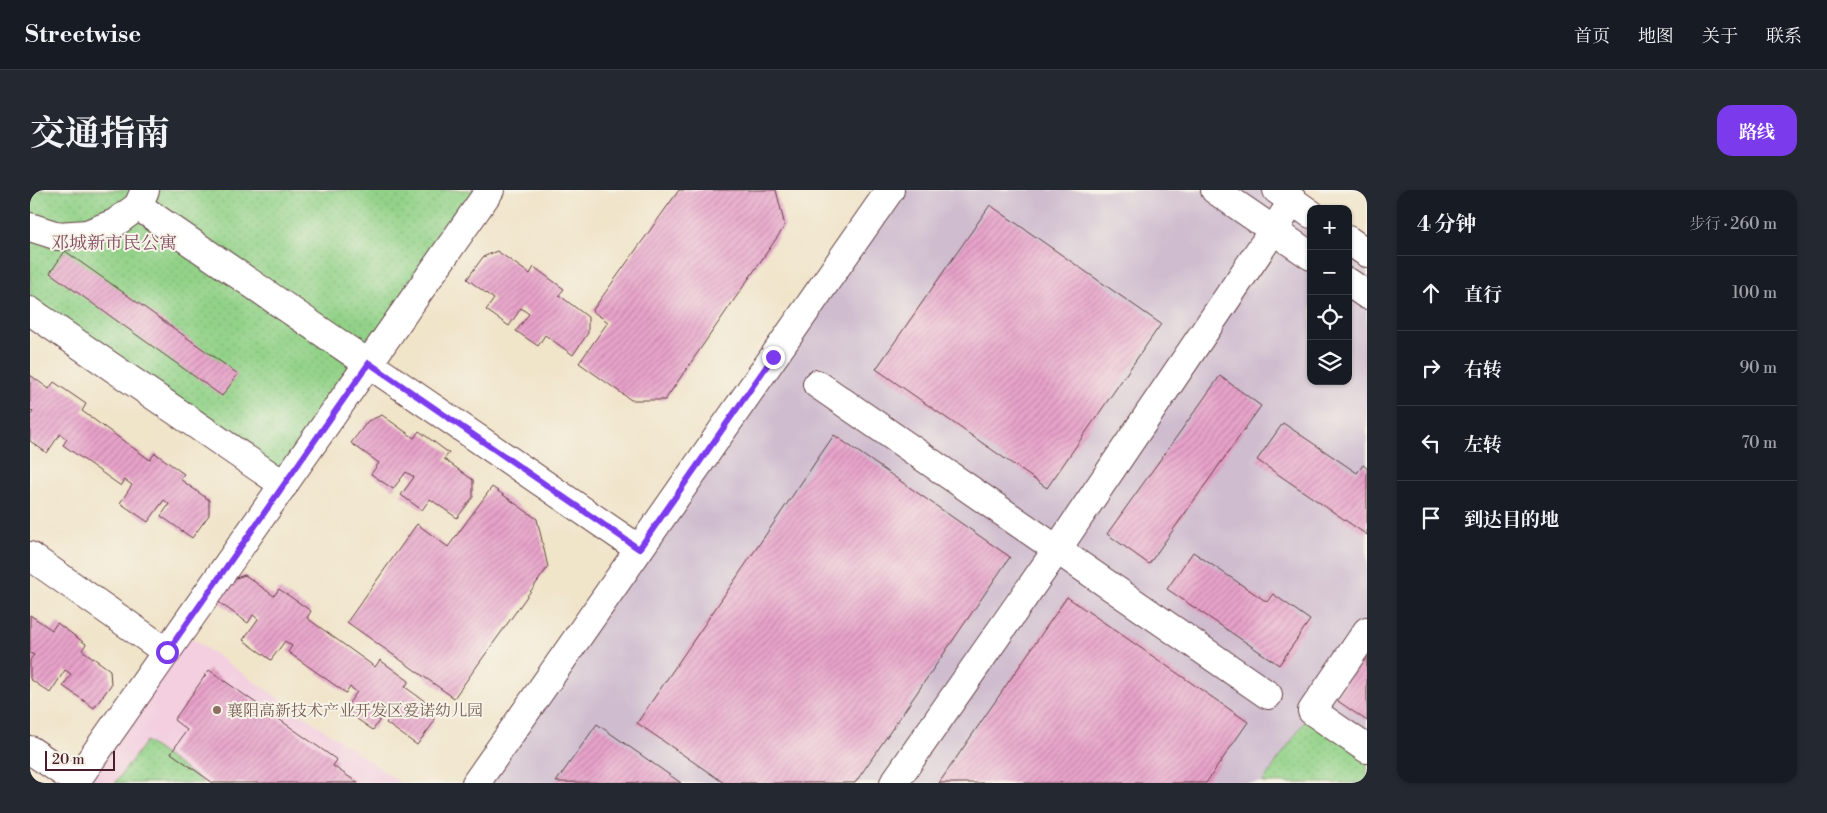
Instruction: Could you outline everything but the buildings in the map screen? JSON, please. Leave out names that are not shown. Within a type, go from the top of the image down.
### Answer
[{"type":"street","points":[[30,750],[76,781],[490,190]]},
{"type":"street","points":[[476,783],[890,190]]},
{"type":"street","points":[[1215,190],[1307,253]]},
{"type":"street","points":[[30,227],[58,236],[87,234],[115,224],[141,198],[369,363],[639,549]]},
{"type":"street","points":[[894,783],[1056,551],[1293,202]]},
{"type":"street","points":[[1352,243],[1367,253]]},
{"type":"street","points":[[1352,285],[1367,295]]},
{"type":"street","points":[[30,311],[284,485]]},
{"type":"street","points":[[817,384],[1056,551],[1268,695]]},
{"type":"street","points":[[30,556],[167,652]]},
{"type":"street","points":[[1367,631],[1312,711],[1367,749]]},
{"type":"shaded area","points":[[890,190],[1280,190],[1307,208],[1307,385],[1352,385],[1352,240],[1367,250],[1367,783],[476,783]]},
{"type":"shaded area","name":"襄阳高新技术产业开发区爱诺幼儿园","points":[[190,637],[401,783],[87,783]]},
{"type":"green space","points":[[30,190],[490,190],[284,485],[30,311]]},
{"type":"green space","points":[[1312,711],[1367,749],[1367,783],[1262,783]]},
{"type":"green space","points":[[146,741],[204,783],[115,783]]},
{"type":"place","name":"襄阳高新技术产业开发区爱诺幼儿园","points":[[217,710]]},
{"type":"district","name":"邓城新市民公寓","points":[[114,243]]},
{"type":"route","points":[[167,652],[369,363],[639,549],[773,357]]}]
